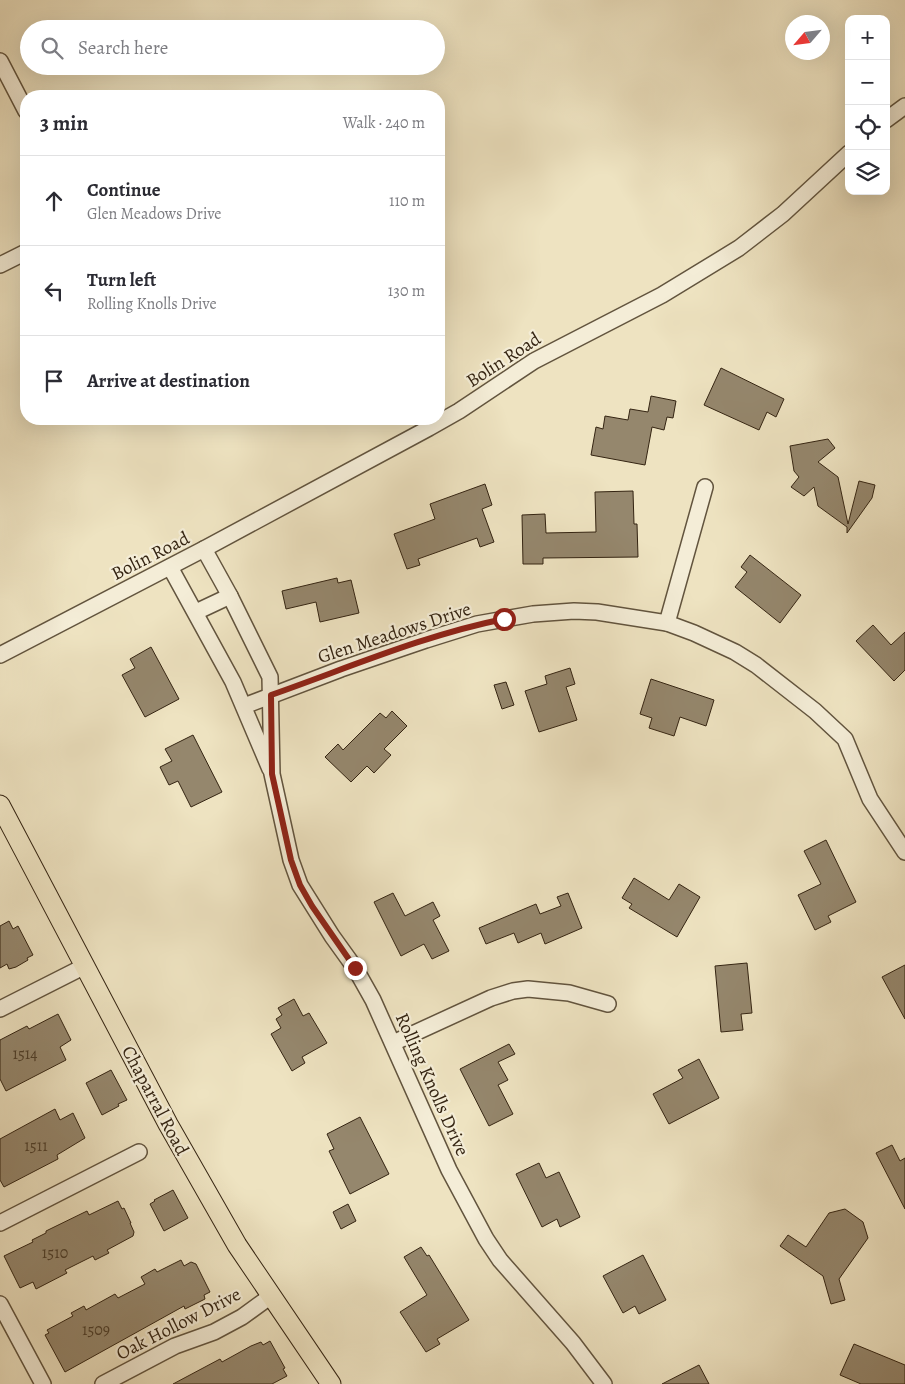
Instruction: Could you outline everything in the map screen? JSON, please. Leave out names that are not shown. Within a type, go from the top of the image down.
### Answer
[{"type":"main road","name":"Chaparral Road","points":[[0,805],[168,1124],[237,1245],[330,1384]]},
{"type":"street","points":[[0,61],[20,99]]},
{"type":"street","points":[[890,117],[905,106]]},
{"type":"street","name":"Bolin Road","points":[[445,419],[554,349],[662,295],[716,264],[747,243],[783,214],[845,157]]},
{"type":"street","points":[[0,265],[20,255]]},
{"type":"street","name":"Bolin Road","points":[[0,656],[434,425]]},
{"type":"street","points":[[667,623],[705,487]]},
{"type":"street","name":"Rolling Knolls Drive","points":[[204,549],[230,596],[270,677],[272,774],[291,860],[300,885],[355,968],[373,1000],[449,1170],[486,1239],[500,1260],[573,1342],[604,1384]]},
{"type":"street","name":"Rolling Knolls Drive","points":[[170,567],[196,612],[244,706],[256,740],[272,774]]},
{"type":"street","points":[[196,612],[230,596]]},
{"type":"street","name":"Glen Meadows Drive","points":[[244,706],[426,640],[477,624],[533,614],[574,611],[597,612],[667,623],[710,641],[756,665],[815,711],[845,739],[870,799],[905,852]]},
{"type":"street","points":[[0,1010],[85,966]]},
{"type":"street","points":[[393,1043],[491,998],[513,991],[528,989],[569,993],[608,1004]]},
{"type":"street","points":[[0,1223],[139,1152]]},
{"type":"street","name":"Oak Hollow Drive","points":[[103,1384],[175,1346],[214,1332],[242,1317],[271,1296]]},
{"type":"street","points":[[0,1304],[43,1384]]},
{"type":"building","points":[[721,368],[784,399],[776,417],[767,412],[759,430],[704,405]]},
{"type":"building","points":[[651,396],[676,401],[673,418],[667,417],[664,430],[652,427],[645,465],[591,455],[596,427],[603,429],[605,416],[628,420],[630,409],[648,412]]},
{"type":"building","points":[[828,439],[835,448],[818,462],[838,477],[848,524],[859,481],[875,485],[872,498],[847,533],[847,527],[818,506],[814,487],[804,496],[791,487],[799,477],[794,471],[790,446]]},
{"type":"building","points":[[485,484],[492,505],[482,509],[494,542],[480,547],[477,538],[418,559],[420,565],[407,569],[394,534],[435,519],[430,504]]},
{"type":"building","points":[[633,491],[638,557],[543,558],[543,564],[523,564],[522,515],[545,514],[546,533],[596,532],[595,492]]},
{"type":"building","points":[[750,555],[801,595],[780,623],[735,587],[747,572],[741,567]]},
{"type":"building","points":[[337,578],[338,583],[351,580],[359,613],[320,622],[316,602],[286,609],[282,591]]},
{"type":"building","points":[[873,625],[891,645],[905,632],[905,670],[894,681],[856,641]]},
{"type":"building","points":[[151,647],[179,699],[145,717],[122,675],[135,668],[130,659]]},
{"type":"building","points":[[570,668],[575,684],[566,687],[577,720],[539,732],[525,691],[547,684],[545,676]]},
{"type":"building","points":[[651,679],[714,700],[706,726],[680,717],[674,736],[649,728],[652,718],[640,714]]},
{"type":"building","points":[[506,682],[514,705],[502,709],[494,685]]},
{"type":"building","points":[[392,711],[407,726],[384,749],[391,755],[374,773],[367,766],[351,782],[325,757],[338,744],[343,750],[380,713],[386,718]]},
{"type":"building","points":[[193,735],[222,792],[191,807],[178,781],[169,785],[160,767],[172,761],[165,749]]},
{"type":"building","points":[[826,840],[856,902],[828,916],[831,922],[815,930],[798,895],[821,884],[804,851]]},
{"type":"building","points":[[634,878],[669,900],[679,884],[700,897],[677,937],[629,908],[632,904],[622,898]]},
{"type":"building","points":[[393,893],[405,916],[433,902],[440,916],[433,920],[449,951],[432,959],[424,944],[401,956],[374,902]]},
{"type":"building","points":[[568,893],[582,928],[545,944],[541,933],[518,943],[514,933],[486,944],[479,928],[536,904],[540,914],[561,906],[557,897]]},
{"type":"building","points":[[9,921],[13,929],[18,926],[33,955],[16,967],[9,969],[7,964],[0,968],[0,926]]},
{"type":"building","points":[[747,963],[752,1013],[741,1014],[743,1030],[721,1032],[715,966]]},
{"type":"building","points":[[905,965],[905,1019],[882,977]]},
{"type":"building","points":[[294,999],[303,1016],[309,1013],[327,1043],[302,1057],[305,1063],[292,1071],[271,1034],[281,1028],[276,1019],[282,1015],[278,1008]]},
{"type":"building","points":[[58,1014],[71,1040],[60,1047],[66,1060],[6,1091],[0,1079],[0,1040],[27,1026],[29,1029]]},
{"type":"building","points":[[509,1044],[515,1054],[498,1062],[508,1080],[498,1085],[513,1114],[489,1126],[460,1069]]},
{"type":"building","points":[[699,1059],[719,1098],[669,1124],[653,1094],[683,1078],[678,1070]]},
{"type":"building","points":[[111,1070],[127,1100],[102,1115],[86,1083]]},
{"type":"building","points":[[55,1109],[60,1120],[73,1113],[85,1138],[57,1155],[58,1159],[4,1187],[0,1180],[0,1139]]},
{"type":"building","points":[[360,1117],[389,1174],[350,1194],[329,1151],[334,1149],[327,1134]]},
{"type":"building","points":[[892,1145],[900,1161],[905,1158],[905,1209],[876,1153]]},
{"type":"building","points":[[539,1163],[546,1178],[559,1172],[580,1217],[560,1227],[557,1219],[542,1227],[516,1174]]},
{"type":"building","points":[[173,1190],[188,1218],[164,1231],[150,1204]]},
{"type":"building","points":[[118,1201],[122,1209],[124,1208],[131,1223],[134,1232],[133,1236],[107,1250],[109,1253],[95,1260],[93,1256],[65,1270],[67,1273],[36,1289],[33,1282],[20,1288],[4,1256],[33,1242],[32,1240],[46,1233],[46,1231],[87,1211],[89,1215]]},
{"type":"building","points":[[348,1204],[356,1221],[341,1229],[333,1212]]},
{"type":"building","points":[[845,1209],[863,1222],[868,1238],[839,1279],[845,1300],[831,1304],[823,1276],[780,1246],[788,1235],[806,1247],[829,1213]]},
{"type":"building","points":[[421,1247],[427,1256],[429,1255],[469,1320],[437,1339],[440,1344],[426,1352],[400,1312],[427,1295],[404,1257]]},
{"type":"building","points":[[643,1255],[666,1300],[639,1314],[635,1306],[623,1313],[603,1276]]},
{"type":"building","points":[[181,1260],[184,1266],[191,1262],[196,1264],[210,1292],[204,1295],[205,1299],[185,1309],[184,1306],[65,1372],[45,1335],[49,1333],[47,1330],[73,1316],[71,1313],[84,1306],[86,1310],[115,1294],[118,1298],[145,1284],[141,1277],[155,1269],[157,1272]]},
{"type":"building","points":[[270,1341],[285,1368],[283,1369],[287,1376],[272,1384],[173,1384],[220,1359],[222,1362],[251,1346],[261,1342],[263,1345]]},
{"type":"building","points":[[854,1344],[905,1365],[905,1384],[861,1384],[840,1375]]},
{"type":"building","points":[[699,1365],[709,1384],[662,1384]]},
{"type":"route","points":[[355,968],[312,906],[300,885],[291,860],[272,774],[271,695],[426,640],[477,624],[504,619]]}]
